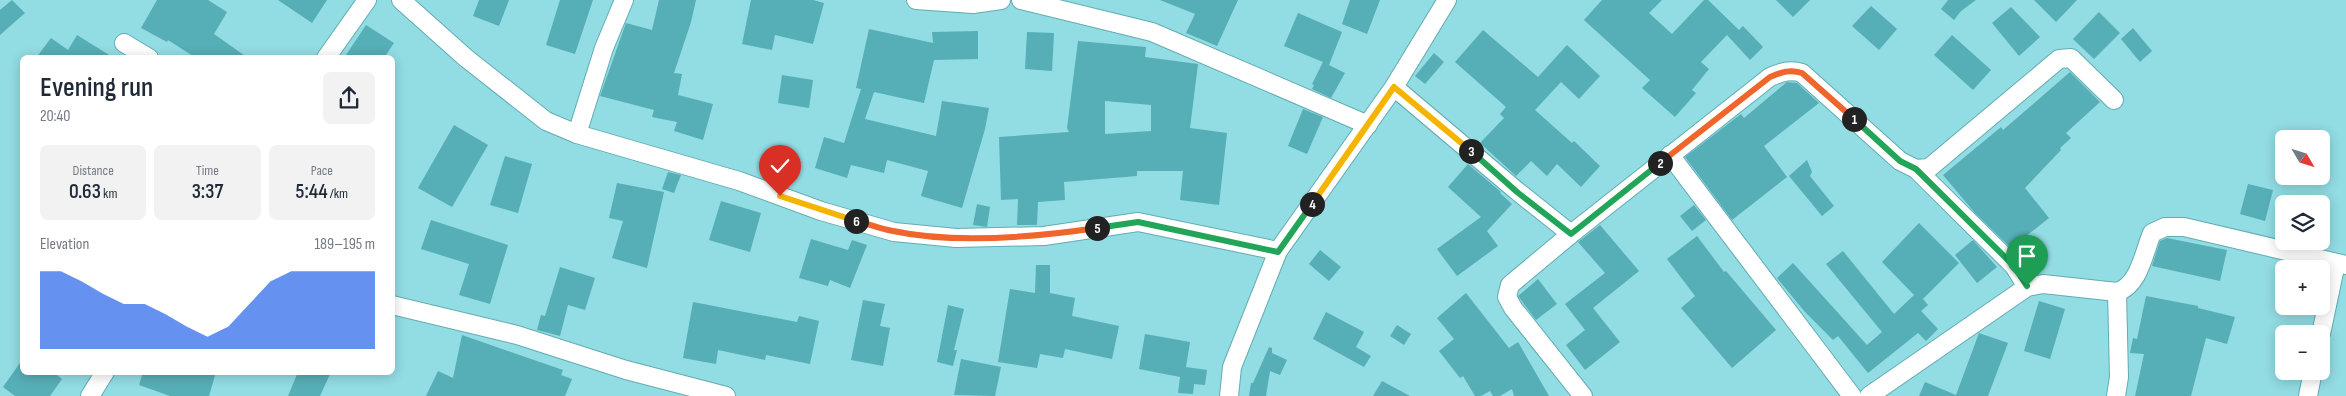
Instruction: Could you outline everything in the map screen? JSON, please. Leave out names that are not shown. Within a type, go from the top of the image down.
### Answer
[{"type":"street","points":[[328,55],[368,0]]},
{"type":"street","points":[[401,0],[518,100],[546,121],[577,134],[730,178],[821,211],[894,232],[956,238],[1044,236],[1138,222],[1278,252]]},
{"type":"street","points":[[577,134],[604,48],[624,0]]},
{"type":"street","points":[[916,0],[973,4],[1001,0]]},
{"type":"street","points":[[1021,0],[1152,32],[1368,125]]},
{"type":"street","points":[[1229,396],[1232,367],[1278,252],[1394,87],[1447,0]]},
{"type":"street","points":[[124,43],[144,55]]},
{"type":"street","points":[[1916,169],[1928,168],[2048,65],[2059,59],[2071,58],[2114,100]]},
{"type":"street","points":[[1583,396],[1507,297],[1510,285],[1670,155],[1770,77],[1782,72],[1793,70],[1802,73],[1900,161],[1916,169],[2014,266],[2027,286]]},
{"type":"street","points":[[1394,87],[1517,192],[1571,234]]},
{"type":"street","points":[[1670,155],[1852,396]]},
{"type":"street","points":[[1869,396],[2027,286],[2043,284],[2117,292],[2124,290],[2133,282],[2152,233],[2164,227],[2184,227],[2341,264],[2324,325]]},
{"type":"street","points":[[2116,396],[2118,377],[2117,292]]},
{"type":"street","points":[[395,306],[517,335],[626,370],[726,396]]},
{"type":"street","points":[[98,394],[104,375]]},
{"type":"street","points":[[2308,396],[2311,380]]},
{"type":"building","points":[[12,0],[25,13],[0,35],[0,10]]},
{"type":"building","points":[[157,0],[208,0],[227,12],[214,34],[244,55],[191,55],[168,40],[167,42],[141,28]]},
{"type":"building","points":[[278,0],[327,0],[312,23]]},
{"type":"building","points":[[479,0],[509,0],[499,26],[473,16]]},
{"type":"building","points":[[560,0],[593,0],[575,54],[546,45]]},
{"type":"building","points":[[659,0],[696,0],[691,22],[674,73],[682,74],[678,95],[713,104],[703,140],[674,131],[677,122],[652,117],[654,110],[600,96],[626,23],[652,30]]},
{"type":"building","points":[[751,0],[813,0],[824,3],[813,44],[775,35],[772,50],[742,44]]},
{"type":"building","points":[[1160,0],[1238,0],[1217,46],[1186,33],[1195,14]]},
{"type":"building","points":[[1350,0],[1380,0],[1367,34],[1342,24]]},
{"type":"building","points":[[1602,0],[1662,0],[1649,13],[1672,34],[1704,0],[1708,0],[1739,30],[1743,26],[1763,47],[1750,60],[1727,35],[1701,62],[1709,69],[1692,90],[1696,93],[1675,117],[1642,88],[1650,80],[1584,20]]},
{"type":"building","points":[[1776,0],[1810,0],[1793,17]]},
{"type":"building","points":[[1948,0],[1976,0],[1961,11],[1954,20],[1941,9]]},
{"type":"building","points":[[2034,0],[2077,0],[2056,22]]},
{"type":"building","points":[[1871,6],[1897,29],[1879,50],[1852,26]]},
{"type":"building","points":[[2011,7],[2040,37],[2019,56],[1992,23]]},
{"type":"building","points":[[2099,12],[2120,33],[2094,59],[2073,39]]},
{"type":"building","points":[[1298,13],[1342,32],[1329,65],[1345,73],[1331,98],[1312,89],[1314,85],[1312,84],[1323,62],[1284,46]]},
{"type":"building","points":[[366,25],[394,43],[386,55],[346,55]]},
{"type":"building","points":[[2133,28],[2152,51],[2140,62],[2121,39]]},
{"type":"building","points":[[869,29],[933,43],[932,32],[978,31],[978,59],[934,60],[924,103],[874,92],[865,119],[936,136],[942,101],[989,108],[985,129],[962,208],[921,196],[928,171],[887,160],[884,173],[851,165],[847,178],[815,168],[824,137],[844,143],[861,89],[856,88]]},
{"type":"building","points":[[1483,30],[1538,77],[1567,45],[1600,76],[1579,99],[1561,82],[1535,110],[1572,143],[1574,141],[1600,166],[1581,187],[1557,164],[1547,176],[1531,161],[1516,176],[1480,143],[1504,118],[1500,114],[1506,107],[1455,62]]},
{"type":"building","points":[[1027,32],[1054,33],[1052,71],[1025,69]]},
{"type":"building","points":[[77,35],[109,55],[38,55],[51,38],[68,50]]},
{"type":"building","points":[[1952,35],[1991,70],[1973,90],[1934,55]]},
{"type":"building","points":[[1078,41],[1146,47],[1145,57],[1198,64],[1190,128],[1227,133],[1219,205],[1180,200],[1183,171],[1137,171],[1137,176],[1064,182],[1065,200],[1038,202],[1037,225],[1017,225],[1018,199],[1001,200],[999,137],[1069,132],[1067,128]],"holes":[[[1105,101],[1151,105],[1151,131],[1105,134]]]},
{"type":"building","points":[[1434,53],[1444,62],[1425,84],[1415,76]]},
{"type":"building","points":[[2070,72],[2100,102],[2066,133],[2071,138],[2025,188],[2049,218],[2011,248],[1975,213],[1943,175],[2001,127],[2003,130]]},
{"type":"building","points":[[782,75],[813,80],[809,108],[778,103]]},
{"type":"building","points":[[1787,82],[1797,83],[1819,103],[1764,146],[1787,177],[1732,220],[1685,157],[1741,114],[1744,118]]},
{"type":"building","points":[[1303,109],[1323,117],[1307,154],[1288,146]]},
{"type":"building","points":[[454,125],[488,145],[452,207],[418,188]]},
{"type":"building","points":[[505,156],[532,164],[518,213],[490,205]]},
{"type":"building","points":[[1807,160],[1812,172],[1810,176],[1834,206],[1822,216],[1789,176]]},
{"type":"building","points":[[1468,164],[1512,204],[1487,231],[1498,246],[1457,276],[1437,249],[1481,217],[1448,187]]},
{"type":"building","points":[[668,172],[681,175],[674,193],[662,189]]},
{"type":"building","points":[[617,183],[664,192],[647,268],[612,258],[623,221],[609,218]]},
{"type":"building","points":[[2248,184],[2273,190],[2265,221],[2240,214]]},
{"type":"building","points":[[721,201],[761,213],[750,252],[709,240]]},
{"type":"building","points":[[977,204],[990,207],[987,227],[973,225]]},
{"type":"building","points":[[1694,205],[1706,220],[1692,231],[1680,216]]},
{"type":"building","points":[[431,220],[508,245],[490,304],[459,295],[469,264],[421,249]]},
{"type":"building","points":[[1919,223],[1959,263],[1923,299],[1928,305],[1921,311],[1938,329],[1926,341],[1918,333],[1868,373],[1838,336],[1833,340],[1805,312],[1777,278],[1793,263],[1867,345],[1882,332],[1826,264],[1843,251],[1894,314],[1914,295],[1882,262]]},
{"type":"building","points":[[1600,225],[1639,271],[1593,308],[1620,342],[1585,370],[1566,345],[1585,330],[1565,304],[1605,273],[1578,242]]},
{"type":"building","points":[[1697,236],[1724,272],[1726,271],[1776,330],[1732,368],[1681,308],[1695,296],[1667,259]]},
{"type":"building","points":[[2167,238],[2227,250],[2220,281],[2152,266],[2160,241]]},
{"type":"building","points":[[811,239],[848,250],[852,240],[867,245],[850,288],[830,280],[828,286],[799,278]]},
{"type":"building","points":[[1973,240],[1997,267],[1977,283],[1955,255]]},
{"type":"building","points":[[1320,250],[1341,267],[1329,281],[1309,264]]},
{"type":"building","points":[[1036,265],[1050,265],[1050,293],[1075,298],[1072,316],[1119,326],[1112,359],[1065,349],[1063,358],[1040,354],[1037,368],[998,362],[1010,289],[1035,293]]},
{"type":"building","points":[[560,267],[595,278],[585,310],[568,305],[560,336],[537,330],[541,315],[545,316]]},
{"type":"building","points":[[1538,279],[1557,304],[1536,320],[1518,296]]},
{"type":"building","points":[[1466,293],[1509,348],[1518,342],[1549,396],[1514,396],[1512,389],[1500,396],[1493,396],[1490,391],[1481,396],[1475,396],[1463,376],[1460,378],[1439,351],[1454,339],[1437,318]]},
{"type":"building","points":[[2146,296],[2198,306],[2198,308],[2235,317],[2227,344],[2206,338],[2191,396],[2135,396],[2144,354],[2130,353],[2133,338],[2137,339]]},
{"type":"building","points":[[863,300],[885,304],[880,326],[890,328],[883,366],[851,360]]},
{"type":"building","points":[[2039,301],[2065,309],[2050,359],[2024,351]]},
{"type":"building","points":[[693,302],[797,322],[799,316],[819,321],[810,364],[766,355],[765,360],[718,350],[716,364],[683,358]]},
{"type":"building","points":[[948,305],[964,309],[954,350],[957,350],[953,366],[937,362]]},
{"type":"building","points":[[1326,312],[1364,332],[1356,347],[1371,356],[1364,367],[1313,339]]},
{"type":"building","points":[[1397,325],[1411,334],[1404,345],[1390,336]]},
{"type":"building","points":[[1979,333],[2008,343],[1988,396],[1919,396],[1925,382],[1956,395]]},
{"type":"building","points":[[1145,334],[1190,342],[1186,367],[1207,370],[1205,385],[1194,384],[1193,394],[1178,393],[1180,377],[1139,369]]},
{"type":"building","points":[[462,335],[563,370],[561,375],[572,379],[565,396],[426,396],[438,371],[453,378]]},
{"type":"building","points":[[1269,347],[1272,348],[1272,353],[1287,360],[1280,375],[1270,371],[1266,396],[1249,396],[1251,383],[1253,383]]},
{"type":"building","points":[[961,359],[1001,367],[995,396],[954,395]]},
{"type":"building","points":[[20,363],[20,375],[57,375],[62,379],[50,396],[15,396],[3,387]]},
{"type":"building","points":[[142,375],[215,375],[209,396],[170,396],[139,385]]},
{"type":"building","points":[[297,375],[330,375],[320,396],[288,396]]},
{"type":"building","points":[[1382,381],[1410,396],[1373,396]]},
{"type":"route","points":[[780,196],[821,211],[894,232],[956,238],[1044,236],[1138,222],[1222,238],[1278,252],[1394,87],[1455,137],[1517,192],[1571,234],[1770,77],[1793,70],[1802,73],[1900,161],[1916,169],[2014,266],[2027,286]]}]
